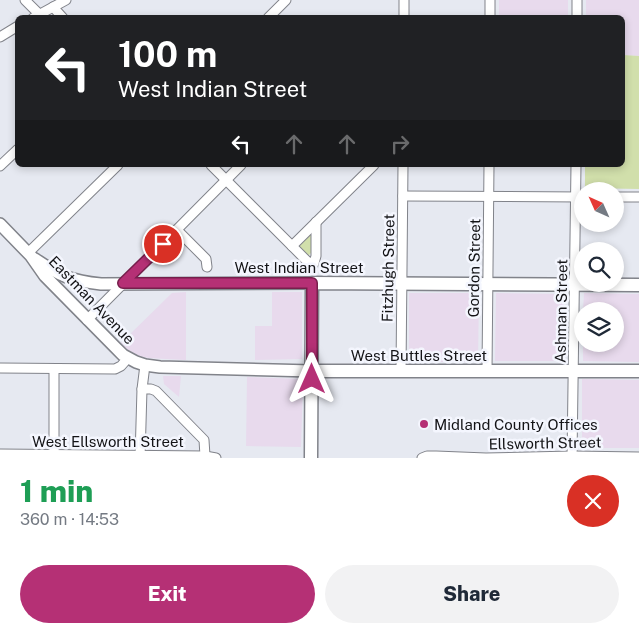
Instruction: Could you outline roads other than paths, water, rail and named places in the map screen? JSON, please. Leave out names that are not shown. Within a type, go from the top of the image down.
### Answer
[{"type":"highway","name":"West Indian Street","points":[[312,283],[574,284]]},
{"type":"highway","points":[[311,458],[312,283]]},
{"type":"highway","name":"West Indian Street","points":[[624,285],[639,285]]},
{"type":"highway","name":"West Buttles Street","points":[[312,370],[639,371]]},
{"type":"main road","name":"Eastman Avenue","points":[[0,224],[29,254],[44,276],[87,320],[128,358],[145,365]]},
{"type":"main road","name":"West Indian Street","points":[[29,254],[57,273],[74,280],[102,284],[312,283]]},
{"type":"main road","name":"West Buttles Street","points":[[145,365],[160,367],[312,370]]},
{"type":"street","points":[[25,0],[35,15]]},
{"type":"street","points":[[38,15],[66,0]]},
{"type":"street","points":[[271,15],[286,0]]},
{"type":"street","points":[[404,0],[404,15]]},
{"type":"street","points":[[490,0],[490,15]]},
{"type":"street","points":[[577,0],[577,15]]},
{"type":"street","points":[[52,7],[60,15]]},
{"type":"street","points":[[0,37],[15,28]]},
{"type":"street","points":[[0,166],[15,152]]},
{"type":"street","points":[[29,254],[116,167]]},
{"type":"street","points":[[213,167],[308,262],[314,264],[316,256],[316,222]]},
{"type":"street","points":[[87,320],[239,167]]},
{"type":"street","points":[[292,246],[372,167]]},
{"type":"street","name":"Fitzhugh Street","points":[[401,371],[403,167]]},
{"type":"street","name":"Gordon Street","points":[[487,371],[488,167]]},
{"type":"street","name":"Ashman Street","points":[[576,167],[578,182]]},
{"type":"street","points":[[402,196],[574,197]]},
{"type":"street","points":[[624,197],[639,197]]},
{"type":"street","points":[[177,230],[206,259],[207,267]]},
{"type":"street","name":"Ashman Street","points":[[572,457],[575,292]]},
{"type":"street","points":[[0,368],[115,369],[121,366],[128,358]]},
{"type":"street","points":[[140,456],[142,389],[145,365]]},
{"type":"street","points":[[54,369],[54,456]]},
{"type":"street","points":[[142,389],[151,389],[156,392],[204,440],[205,456]]},
{"type":"street","name":"West Ellsworth Street","points":[[0,454],[205,456],[216,458]]},
{"type":"street","name":"Ellsworth Street","points":[[422,458],[427,456],[486,458],[639,456]]},
{"type":"place","name":"Midland County Offices","points":[[424,424]]}]
